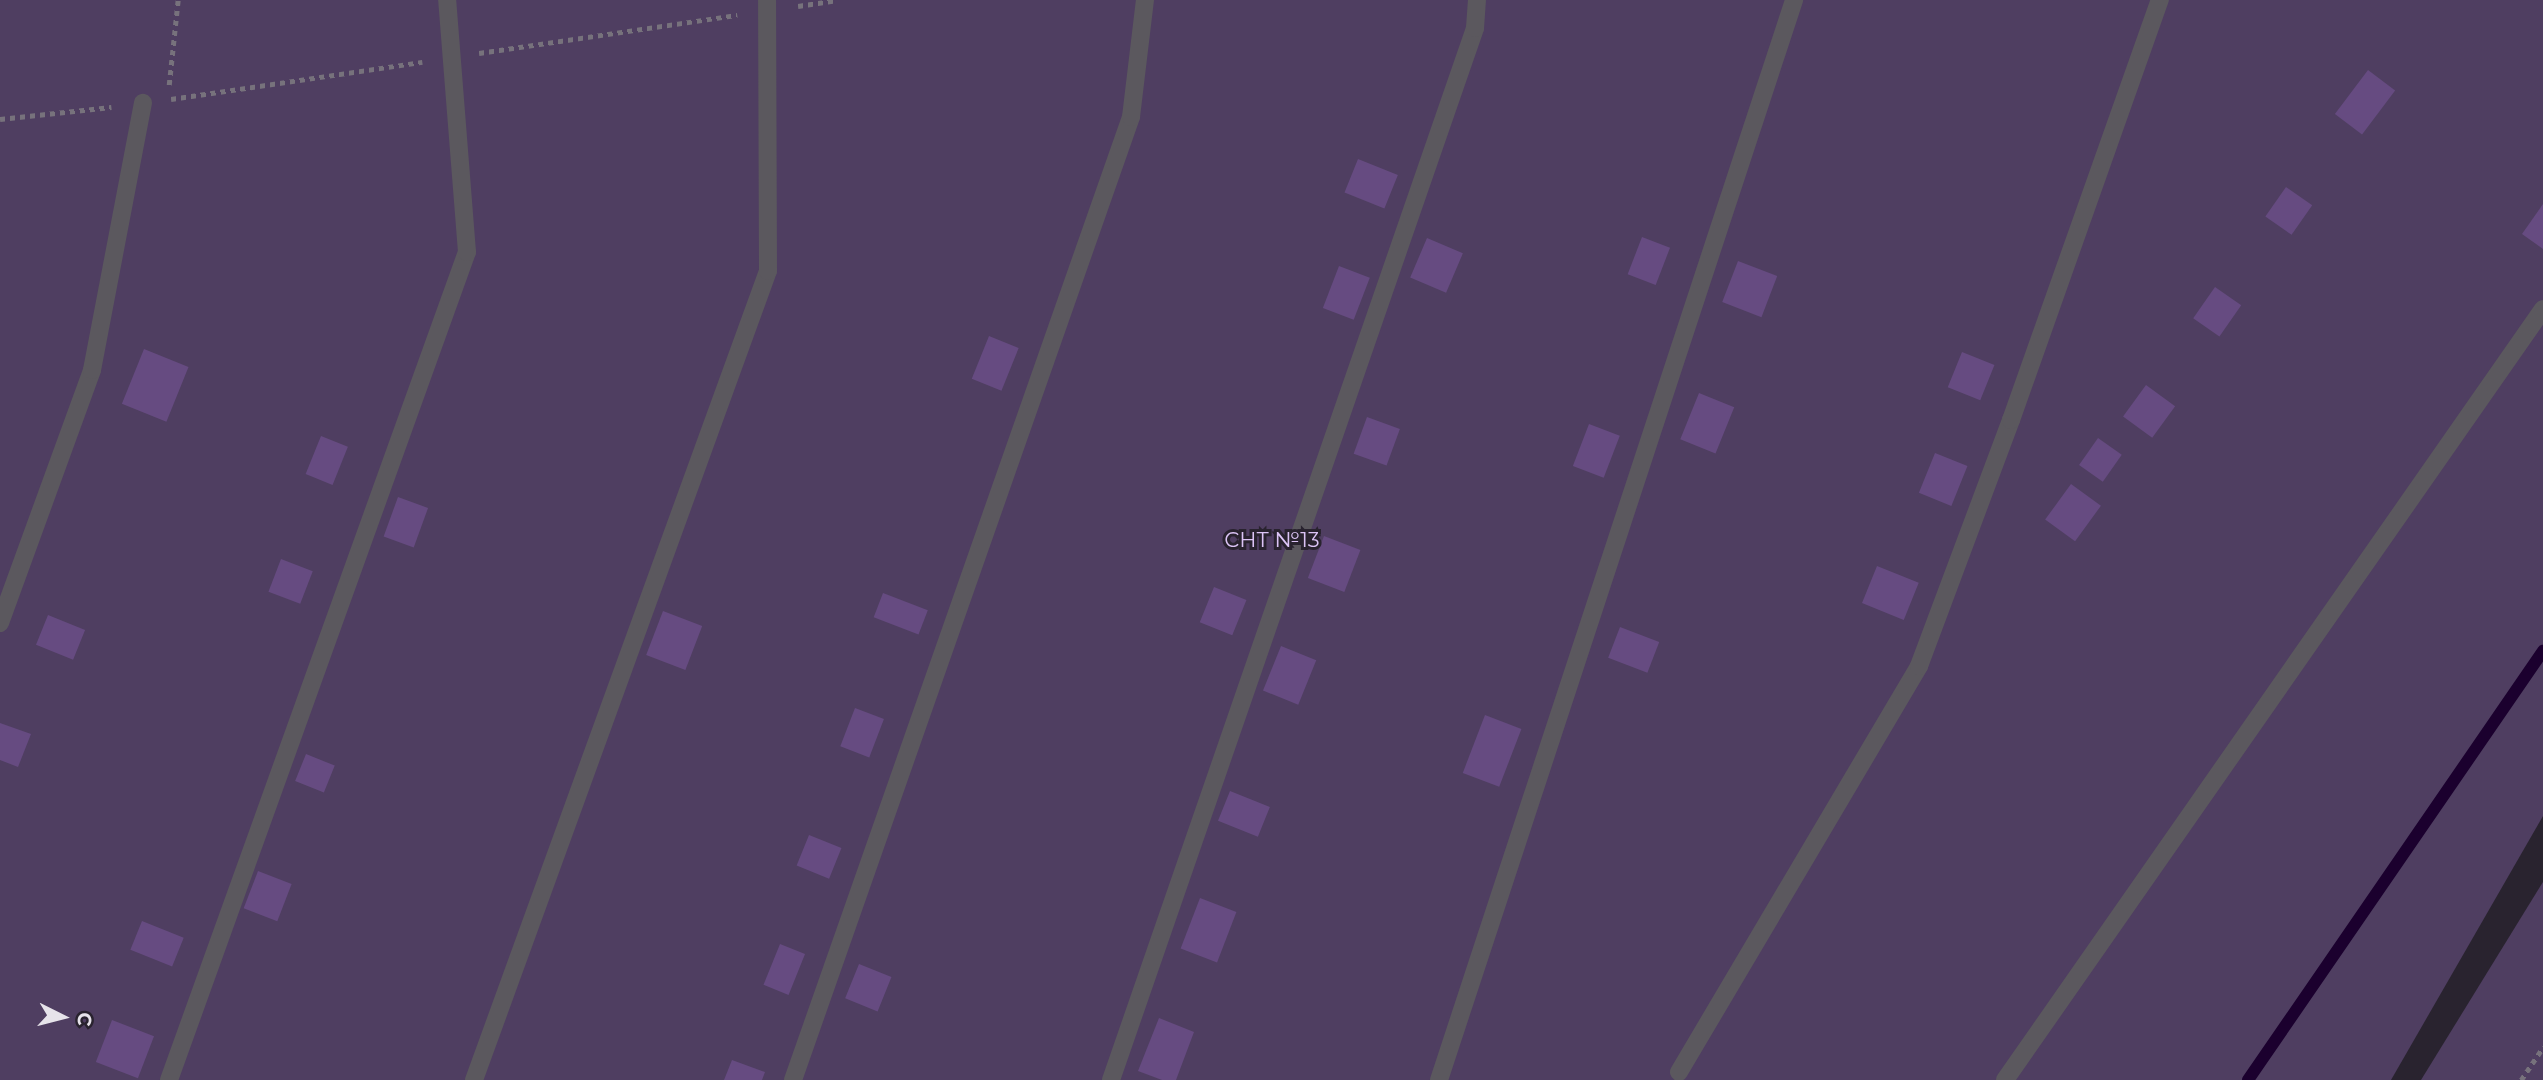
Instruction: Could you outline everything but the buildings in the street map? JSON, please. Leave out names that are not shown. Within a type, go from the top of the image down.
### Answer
[{"type":"lane","points":[[169,1080],[467,252],[447,0]]},
{"type":"lane","points":[[474,1080],[768,271],[767,0]]},
{"type":"lane","points":[[793,1080],[1131,117],[1145,0]]},
{"type":"lane","points":[[1111,1080],[1475,28],[1477,0]]},
{"type":"lane","points":[[1439,1080],[1794,0]]},
{"type":"lane","points":[[1679,1072],[1919,666],[2011,420],[2160,0]]},
{"type":"lane","points":[[0,623],[92,370],[143,103]]},
{"type":"lane","points":[[2005,1080],[2543,309]]},
{"type":"path","points":[[167,100],[178,0]]},
{"type":"path","points":[[2521,1080],[2543,1047]]},
{"type":"green space","name":"СНТ №13","points":[[0,0],[2543,0],[2543,816],[2391,1080],[0,1080]]},
{"type":"green space","points":[[2543,882],[2543,1080],[2421,1080]]},
{"type":"waterway","points":[[2248,1080],[2543,651]]}]
